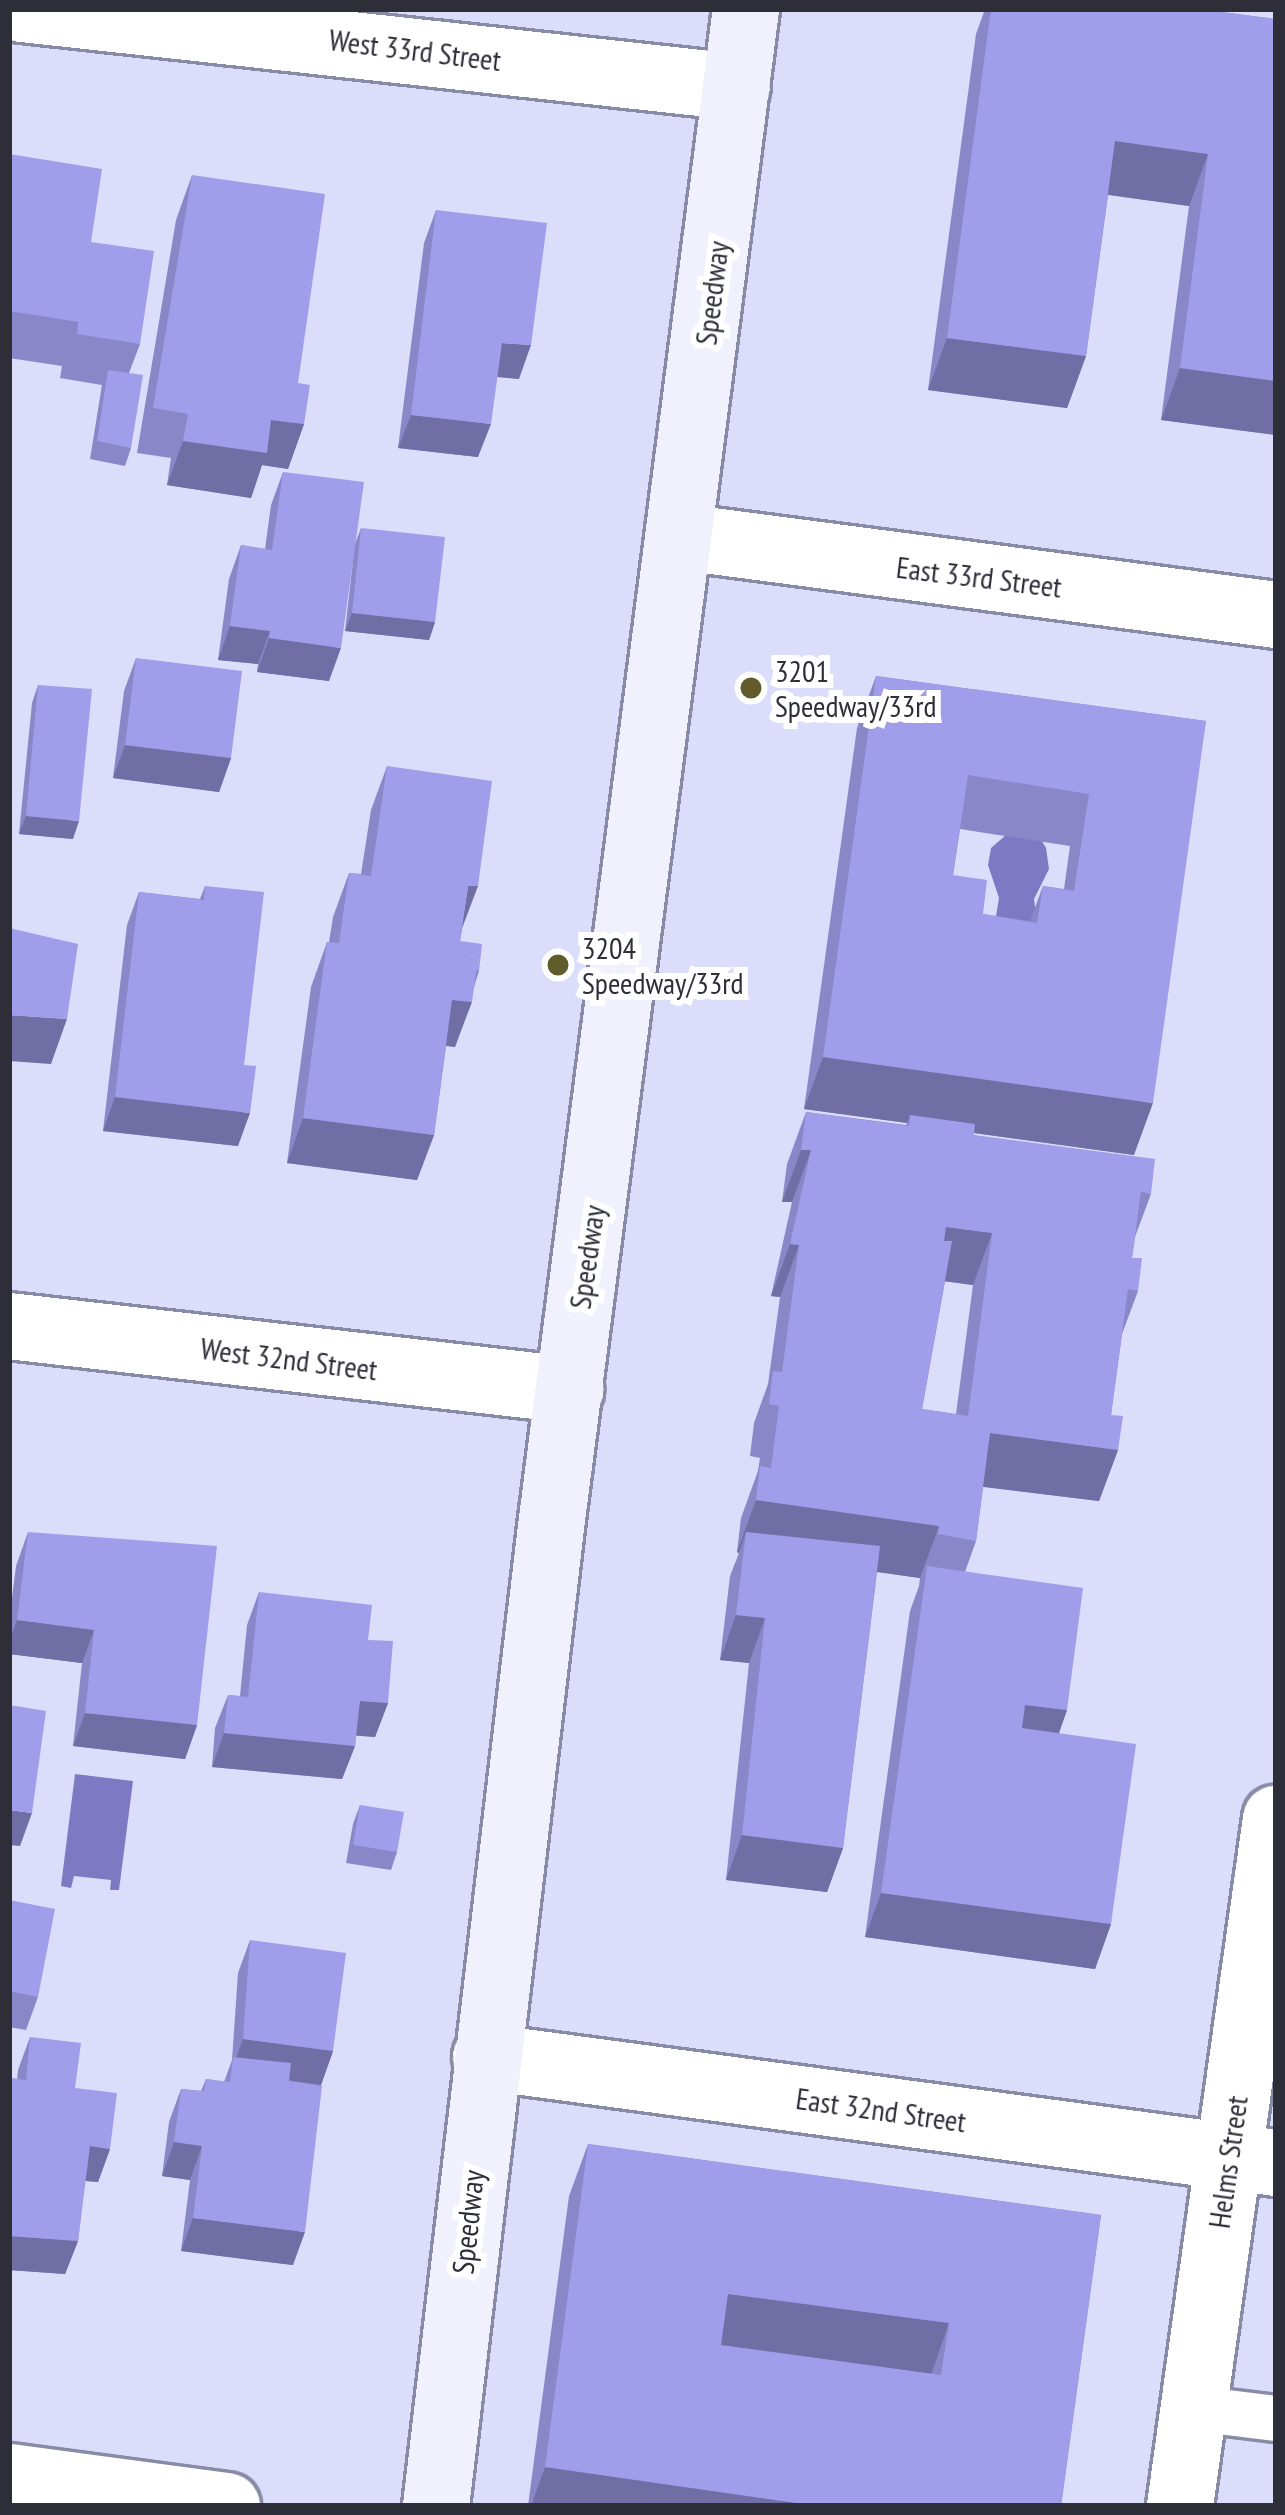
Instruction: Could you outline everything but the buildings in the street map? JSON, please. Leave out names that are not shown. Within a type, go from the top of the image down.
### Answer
[{"type":"street","name":"West 33rd Street","points":[[22,9],[737,87]]},
{"type":"street","name":"Speedway","points":[[436,2506],[486,2057],[746,9]]},
{"type":"street","name":"East 33rd Street","points":[[682,537],[1276,615]]},
{"type":"street","name":"West 32nd Street","points":[[9,1326],[570,1390]]},
{"type":"street","name":"Helms Street","points":[[1180,2506],[1194,2408],[1253,2160],[1276,1819]]},
{"type":"street","name":"East 32nd Street","points":[[486,2057],[1253,2160]]},
{"type":"street","points":[[9,2477],[227,2506]]},
{"type":"lane","points":[[1194,2408],[1276,2418]]},
{"type":"shaded area","points":[[1007,834],[1040,838],[1046,848],[1049,869],[1034,899],[1038,930],[995,922],[999,898],[988,865],[991,848]]},
{"type":"shaded area","points":[[75,1774],[133,1781],[119,1890],[110,1890],[111,1880],[74,1876],[71,1888],[61,1886]]},
{"type":"place","name":"3201 Speedway/33rd","points":[[751,688]]},
{"type":"place","name":"3204 Speedway/33rd","points":[[558,965]]}]
